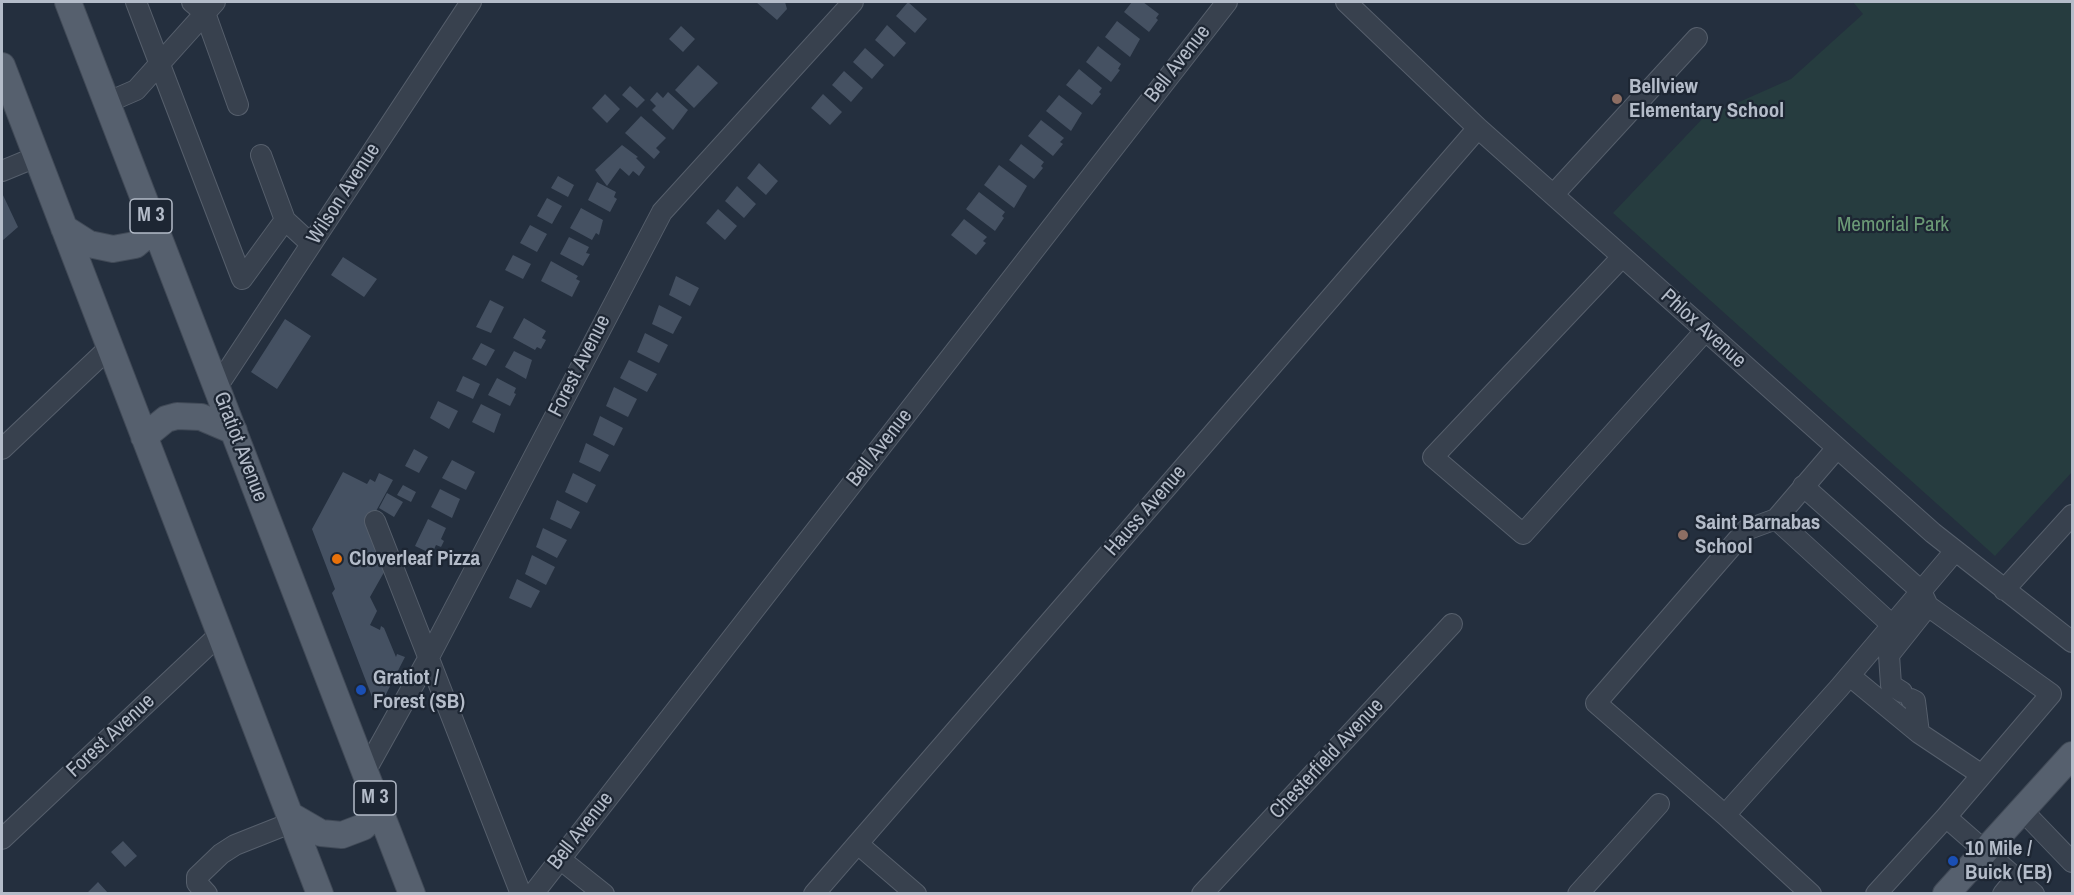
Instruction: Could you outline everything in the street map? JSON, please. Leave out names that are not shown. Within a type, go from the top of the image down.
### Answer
[{"type":"main road","name":"Gratiot Avenue","points":[[68,2],[412,894]]},
{"type":"main road","points":[[2,66],[320,894]]},
{"type":"main road","points":[[64,228],[89,244],[112,249],[135,245],[155,228]]},
{"type":"main road","points":[[144,437],[166,419],[177,416],[201,417],[234,430]]},
{"type":"main road","points":[[1946,894],[2072,755]]},
{"type":"main road","points":[[291,818],[321,833],[342,835],[363,827],[380,810]]},
{"type":"street","points":[[136,2],[242,279],[285,220]]},
{"type":"street","name":"Wilson Avenue","points":[[217,387],[471,2]]},
{"type":"street","name":"Forest Avenue","points":[[365,772],[429,657],[662,212],[853,2]]},
{"type":"street","name":"Bell Avenue","points":[[532,894],[1227,2]]},
{"type":"street","name":"Phlox Avenue","points":[[1355,4],[1478,128],[1705,331],[1955,551],[2073,642]]},
{"type":"street","points":[[106,103],[136,90],[204,5]]},
{"type":"street","points":[[204,5],[238,105]]},
{"type":"street","points":[[1553,195],[1697,38]]},
{"type":"street","name":"Hauss Avenue","points":[[814,894],[1478,128]]},
{"type":"street","points":[[261,155],[285,220],[311,244]]},
{"type":"street","points":[[2,171],[36,157]]},
{"type":"street","points":[[1622,257],[1433,457],[1523,534],[1705,331]]},
{"type":"street","points":[[3,444],[110,347]]},
{"type":"street","points":[[1811,894],[1725,815],[1596,703],[1746,530],[1776,519],[1837,448]]},
{"type":"street","points":[[1803,486],[1925,599],[2051,694],[1946,817],[1876,894]]},
{"type":"street","points":[[2004,590],[2073,515]]},
{"type":"street","points":[[1776,519],[1892,625]]},
{"type":"street","points":[[375,521],[521,894]]},
{"type":"street","points":[[1919,733],[1915,701],[1892,685],[1889,655],[1955,551]]},
{"type":"street","points":[[1725,815],[1850,676],[1892,625],[1925,599]]},
{"type":"street","name":"Chesterfield Avenue","points":[[1202,894],[1452,624]]},
{"type":"street","name":"Forest Avenue","points":[[2,839],[220,634]]},
{"type":"street","points":[[1850,676],[1919,733],[1982,775]]},
{"type":"street","points":[[1578,894],[1659,804]]},
{"type":"street","points":[[2022,810],[2073,862]]},
{"type":"street","points":[[1946,817],[2034,894]]},
{"type":"street","points":[[207,894],[197,883],[197,877],[221,854],[234,844],[291,818]]},
{"type":"street","points":[[858,844],[916,894]]},
{"type":"street","points":[[560,859],[604,894]]},
{"type":"street","points":[[2003,894],[2016,878]]},
{"type":"green space","name":"Memorial Park","points":[[1853,2],[2072,2],[2072,472],[1995,556],[1613,213],[1703,118],[1791,79],[1863,14]]},
{"type":"building","points":[[756,2],[785,2],[787,9],[777,20]]},
{"type":"building","points":[[908,2],[927,19],[915,33],[896,16]]},
{"type":"building","points":[[1132,2],[1143,2],[1159,14],[1156,18],[1158,20],[1149,32],[1124,12]]},
{"type":"building","points":[[1117,21],[1140,39],[1130,57],[1105,37]]},
{"type":"building","points":[[887,25],[906,43],[894,57],[875,40]]},
{"type":"building","points":[[681,26],[695,39],[683,52],[669,39]]},
{"type":"building","points":[[1098,46],[1121,64],[1118,69],[1120,70],[1111,82],[1086,62]]},
{"type":"building","points":[[865,48],[884,65],[872,79],[853,62]]},
{"type":"building","points":[[698,65],[718,83],[694,108],[675,90]]},
{"type":"building","points":[[1079,69],[1102,88],[1099,92],[1101,94],[1092,105],[1066,85]]},
{"type":"building","points":[[844,71],[863,88],[851,102],[832,85]]},
{"type":"building","points":[[630,86],[645,100],[637,108],[622,95]]},
{"type":"building","points":[[657,92],[663,98],[668,92],[688,110],[673,130],[652,110],[656,106],[650,100]]},
{"type":"building","points":[[605,94],[620,109],[607,123],[592,108]]},
{"type":"building","points":[[823,94],[842,112],[830,125],[811,108]]},
{"type":"building","points":[[1059,95],[1082,113],[1071,131],[1046,111]]},
{"type":"building","points":[[641,116],[666,138],[656,148],[660,152],[654,159],[625,133]]},
{"type":"building","points":[[1041,120],[1064,138],[1060,142],[1063,144],[1053,156],[1028,136]]},
{"type":"building","points":[[1021,144],[1044,162],[1041,166],[1043,168],[1034,179],[1009,160]]},
{"type":"building","points":[[622,145],[638,157],[636,158],[645,167],[639,176],[633,171],[629,176],[620,168],[607,186],[595,170]]},
{"type":"building","points":[[759,163],[778,181],[766,195],[747,178]]},
{"type":"building","points":[[999,165],[1027,186],[1014,208],[984,185]]},
{"type":"building","points":[[558,176],[574,185],[568,197],[551,188]]},
{"type":"building","points":[[597,182],[616,192],[614,197],[617,199],[610,212],[588,200]]},
{"type":"building","points":[[737,186],[756,204],[744,218],[725,201]]},
{"type":"building","points":[[979,192],[1005,212],[1002,216],[1004,218],[995,231],[966,209]]},
{"type":"building","points":[[2,193],[18,227],[2,241]]},
{"type":"building","points":[[547,198],[562,206],[552,224],[537,216]]},
{"type":"building","points":[[581,208],[603,220],[599,235],[596,233],[592,240],[570,228]]},
{"type":"building","points":[[718,209],[737,226],[725,240],[706,223]]},
{"type":"building","points":[[964,219],[987,237],[983,241],[986,243],[976,255],[951,235]]},
{"type":"building","points":[[530,225],[547,234],[537,252],[520,243]]},
{"type":"building","points":[[569,237],[589,247],[586,253],[590,254],[583,266],[560,254]]},
{"type":"building","points":[[513,255],[531,264],[523,279],[505,270]]},
{"type":"building","points":[[343,257],[377,279],[364,297],[331,275]]},
{"type":"building","points":[[551,261],[578,276],[576,279],[580,281],[572,297],[541,281]]},
{"type":"building","points":[[676,276],[699,288],[690,306],[669,295]]},
{"type":"building","points":[[490,300],[504,307],[491,333],[476,327]]},
{"type":"building","points":[[659,305],[682,317],[673,334],[652,324]]},
{"type":"building","points":[[524,318],[546,331],[542,338],[546,340],[541,349],[537,347],[535,350],[513,338]]},
{"type":"building","points":[[285,319],[311,336],[277,389],[251,372]]},
{"type":"building","points":[[645,333],[668,345],[659,363],[637,352]]},
{"type":"building","points":[[481,343],[495,350],[486,366],[472,359]]},
{"type":"building","points":[[514,351],[532,360],[526,379],[505,367]]},
{"type":"building","points":[[629,360],[657,374],[647,392],[620,378]]},
{"type":"building","points":[[463,376],[480,384],[473,399],[456,391]]},
{"type":"building","points":[[497,378],[516,388],[514,393],[516,394],[510,406],[488,395]]},
{"type":"building","points":[[614,387],[637,399],[628,417],[606,406]]},
{"type":"building","points":[[438,401],[458,411],[449,429],[430,418]]},
{"type":"building","points":[[481,404],[501,414],[494,433],[472,422]]},
{"type":"building","points":[[600,416],[623,428],[614,446],[593,435]]},
{"type":"building","points":[[586,443],[609,455],[600,472],[579,462]]},
{"type":"building","points":[[414,449],[428,457],[419,473],[405,466]]},
{"type":"building","points":[[452,460],[475,472],[466,490],[442,478]]},
{"type":"building","points":[[343,472],[367,484],[370,479],[375,482],[379,473],[393,480],[369,524],[387,567],[370,597],[377,611],[370,625],[380,630],[381,626],[384,628],[396,657],[397,654],[405,657],[382,702],[374,702],[332,593],[335,589],[312,529]]},
{"type":"building","points":[[573,473],[596,485],[587,503],[565,492]]},
{"type":"building","points":[[403,485],[416,492],[411,502],[397,495]]},
{"type":"building","points":[[440,489],[460,499],[452,518],[431,507]]},
{"type":"building","points":[[387,493],[403,502],[394,517],[379,508]]},
{"type":"building","points":[[557,500],[580,512],[571,529],[550,519]]},
{"type":"building","points":[[428,519],[446,528],[441,539],[444,541],[441,547],[436,545],[432,554],[415,546]]},
{"type":"building","points":[[543,528],[567,540],[557,558],[536,547]]},
{"type":"building","points":[[532,555],[555,567],[546,585],[525,574]]},
{"type":"building","points":[[517,579],[540,591],[531,608],[509,598]]},
{"type":"building","points":[[123,841],[137,856],[125,867],[111,852]]},
{"type":"building","points":[[98,882],[109,894],[86,894]]},
{"type":"place","name":"Bellview Elementary School","points":[[1617,99]]},
{"type":"place","name":"Saint Barnabas School","points":[[1683,535]]},
{"type":"place","name":"Cloverleaf Pizza","points":[[337,559]]},
{"type":"place","name":"Gratiot / Forest (SB)","points":[[361,690]]},
{"type":"place","name":"10 Mile / Buick (EB)","points":[[1953,861]]}]
